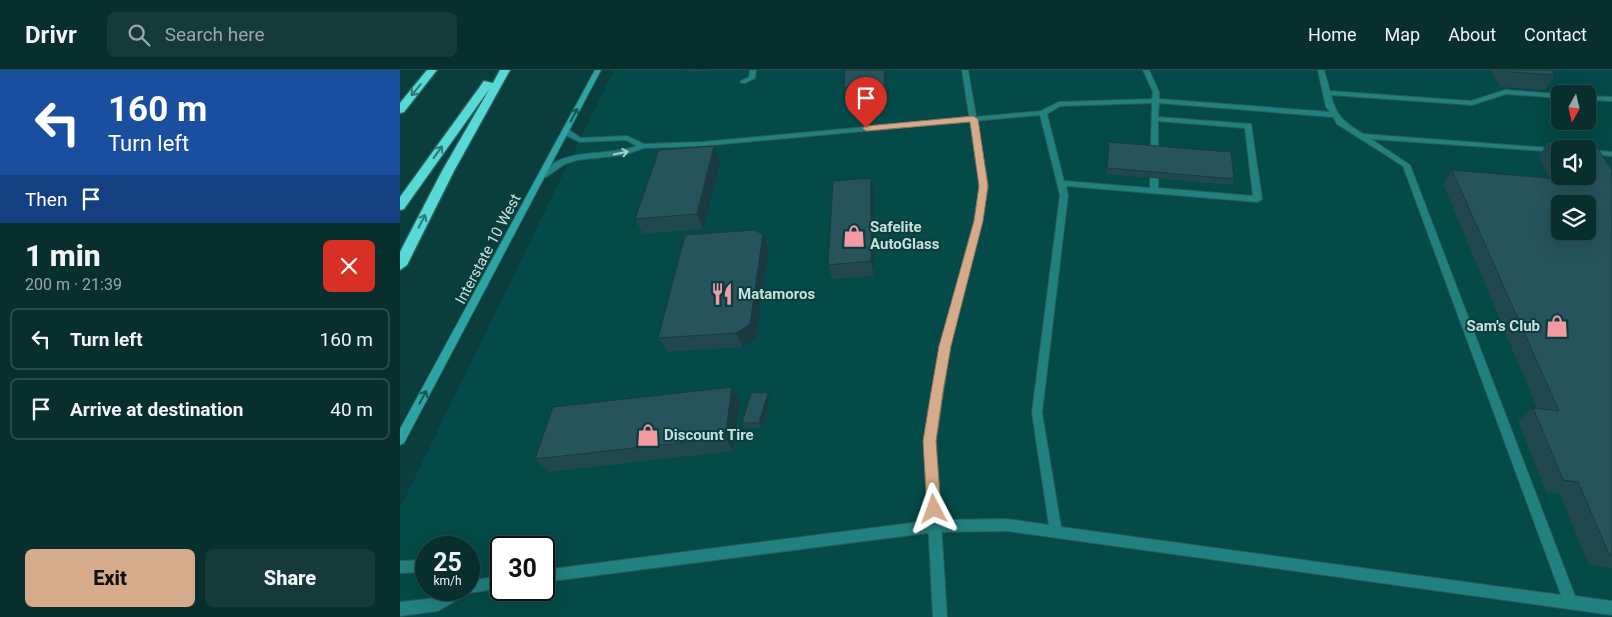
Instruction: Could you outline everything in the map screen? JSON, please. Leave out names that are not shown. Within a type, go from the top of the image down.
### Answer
[{"type":"highway","points":[[400,110],[432,70]]},
{"type":"highway","points":[[400,206],[497,70]]},
{"type":"highway","points":[[400,265],[448,170],[505,70]]},
{"type":"main road","name":"Interstate 10 West","points":[[400,440],[543,176],[598,70]]},
{"type":"street","points":[[743,82],[752,78],[753,70]]},
{"type":"street","points":[[940,617],[931,431],[945,346],[978,221],[984,186],[965,70]]},
{"type":"street","points":[[1146,70],[1156,92],[1154,190]]},
{"type":"street","points":[[1321,70],[1330,108],[1340,122],[1406,165],[1571,603]]},
{"type":"street","points":[[1327,93],[1472,103],[1505,92],[1551,95]]},
{"type":"street","points":[[1596,99],[1612,100]]},
{"type":"street","points":[[543,176],[562,162],[577,158],[624,153],[643,146],[702,144],[1043,112],[1059,104],[1155,101],[1335,115]]},
{"type":"street","points":[[1043,112],[1064,195],[1037,413],[1056,532]]},
{"type":"street","points":[[1061,183],[1258,199],[1248,126],[1154,119]]},
{"type":"street","points":[[566,132],[572,138],[580,140],[627,138],[643,146]]},
{"type":"street","points":[[1362,136],[1551,149]]},
{"type":"street","points":[[1596,153],[1612,154]]},
{"type":"street","points":[[555,575],[935,526],[1007,525],[1612,608]]},
{"type":"street","points":[[400,568],[415,567]]},
{"type":"street","points":[[400,609],[438,604],[443,601]]},
{"type":"shaded area","points":[[614,70],[1612,70],[1612,617],[400,617],[400,508]]},
{"type":"building","points":[[845,70],[884,70],[885,86],[844,88]]},
{"type":"building","points":[[1507,70],[1551,70],[1555,75],[1509,72]]},
{"type":"building","points":[[1109,142],[1231,152],[1234,179],[1107,168]]},
{"type":"building","points":[[714,146],[697,214],[635,219],[659,150]]},
{"type":"building","name":"Sam's Club","points":[[1596,146],[1612,170],[1612,555],[1609,554],[1578,482],[1563,480],[1533,408],[1559,411],[1452,170],[1551,178],[1551,185],[1596,185]]},
{"type":"building","name":"Safelite AutoGlass","points":[[871,178],[871,261],[828,265],[833,181]]},
{"type":"building","name":"Matamoros","points":[[754,230],[763,234],[750,324],[736,333],[658,338],[685,235]]},
{"type":"building","name":"Discount Tire","points":[[732,387],[725,438],[535,459],[553,407]]},
{"type":"building","points":[[751,393],[768,393],[759,423],[742,423]]},
{"type":"place","name":"Safelite AutoGlass","points":[[854,236]]},
{"type":"place","name":"Matamoros","points":[[722,294]]},
{"type":"place","name":"Sam's Club","points":[[1557,326]]},
{"type":"place","name":"Discount Tire","points":[[648,435]]},
{"type":"route","points":[[866,128],[973,119],[984,186],[978,221],[945,346],[937,392],[930,441],[934,509]]}]
